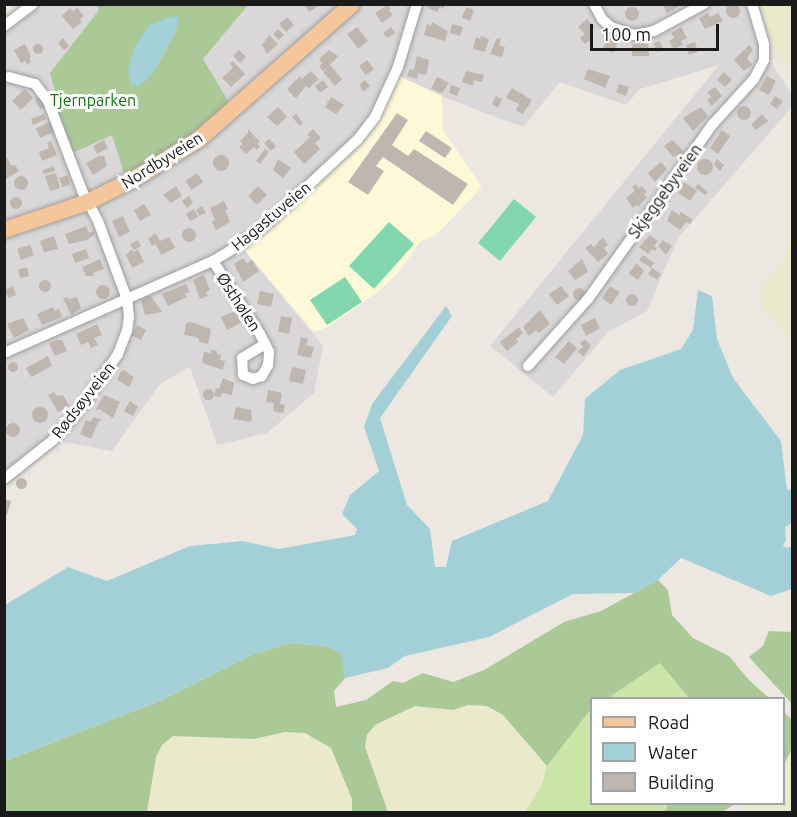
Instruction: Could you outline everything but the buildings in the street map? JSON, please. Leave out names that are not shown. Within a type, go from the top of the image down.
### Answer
[{"type":"main road","name":"Nordbyveien","points":[[4,230],[88,202],[134,179],[198,140],[352,4]]},
{"type":"street","points":[[4,26],[33,4]]},
{"type":"street","name":"Hagastuveien","points":[[4,353],[213,261],[240,245],[268,223],[368,127],[386,96],[417,4]]},
{"type":"street","points":[[594,4],[602,19],[611,27],[634,35],[654,32],[704,4]]},
{"type":"street","name":"Skjeggebyveien","points":[[528,366],[588,299],[713,124],[754,79],[764,60],[764,44],[753,4]]},
{"type":"street","name":"Rødsøyveien","points":[[4,479],[53,440],[103,377],[118,354],[127,331],[127,299],[98,221],[42,89],[30,80],[9,76]]},
{"type":"street","name":"Østhølen","points":[[213,261],[265,344]]},
{"type":"shaded area","points":[[18,5],[748,5],[761,48],[792,94],[792,107],[678,238],[647,311],[608,332],[553,397],[490,346],[719,65],[640,89],[626,105],[560,82],[523,127],[435,94],[395,74],[375,117],[240,245],[323,346],[314,393],[267,433],[217,445],[190,367],[160,384],[112,451],[53,440],[5,479],[4,31],[26,15]]},
{"type":"shaded area","points":[[395,74],[442,96],[443,130],[482,187],[436,235],[420,242],[398,273],[380,290],[330,326],[314,332],[240,245],[358,139]]},
{"type":"green space","name":"Tjernparken","points":[[96,5],[248,5],[203,59],[231,106],[190,139],[126,180],[112,135],[68,155],[48,101],[55,92],[50,73],[99,10]],"holes":[[[176,31],[157,67],[128,70]]]},
{"type":"green space","points":[[758,5],[792,5],[792,68],[780,61]]},
{"type":"green space","points":[[514,199],[536,217],[500,261],[478,243]]},
{"type":"green space","points":[[389,222],[414,244],[374,289],[349,266]]},
{"type":"green space","points":[[792,235],[792,344],[762,306],[761,288],[781,264]]},
{"type":"green space","points":[[345,277],[362,302],[327,325],[310,300]]},
{"type":"green space","points":[[658,580],[668,590],[672,615],[693,638],[729,656],[749,680],[768,697],[688,697],[660,663],[609,697],[590,697],[590,710],[547,766],[503,715],[487,706],[468,705],[453,710],[415,706],[375,725],[367,735],[365,747],[388,812],[352,812],[352,799],[331,748],[305,733],[285,732],[254,739],[173,736],[162,745],[156,757],[147,812],[5,812],[5,761],[162,700],[253,654],[291,643],[326,646],[342,654],[345,678],[334,691],[336,707],[366,700],[393,681],[403,683],[423,673],[453,682],[484,670],[564,622],[601,611]]},
{"type":"green space","points":[[769,631],[792,632],[792,704],[749,657],[763,646]]},
{"type":"green space","points":[[660,663],[688,697],[609,697]]},
{"type":"green space","points":[[468,705],[487,706],[503,715],[547,766],[542,784],[525,812],[388,812],[365,747],[367,735],[375,725],[415,706],[453,710]]},
{"type":"green space","points":[[590,710],[590,805],[668,805],[664,812],[525,812],[542,784],[547,766]]},
{"type":"green space","points":[[785,713],[792,720],[792,749],[785,762]]},
{"type":"green space","points":[[285,732],[305,733],[331,748],[352,799],[352,812],[147,812],[156,757],[162,745],[173,736],[254,739]]},
{"type":"green space","points":[[792,749],[792,812],[741,812],[744,805],[785,805],[785,762]]},
{"type":"green space","points":[[668,805],[733,805],[722,812],[664,812]]},
{"type":"water","points":[[179,16],[176,31],[157,67],[144,83],[137,86],[131,85],[128,70],[135,47],[149,25]]},
{"type":"water","points":[[698,290],[712,296],[717,339],[733,378],[781,441],[787,490],[792,490],[792,523],[785,527],[786,541],[783,545],[786,548],[792,546],[792,589],[771,596],[681,558],[658,580],[635,593],[573,594],[489,637],[405,656],[388,668],[345,678],[341,654],[326,646],[291,643],[253,654],[162,700],[5,761],[5,605],[68,567],[107,581],[190,546],[243,541],[279,549],[355,535],[357,529],[342,514],[350,495],[379,471],[364,427],[372,404],[446,306],[452,316],[380,418],[407,505],[430,529],[435,567],[446,567],[452,541],[548,501],[583,435],[585,399],[620,370],[681,349],[693,330]]}]
